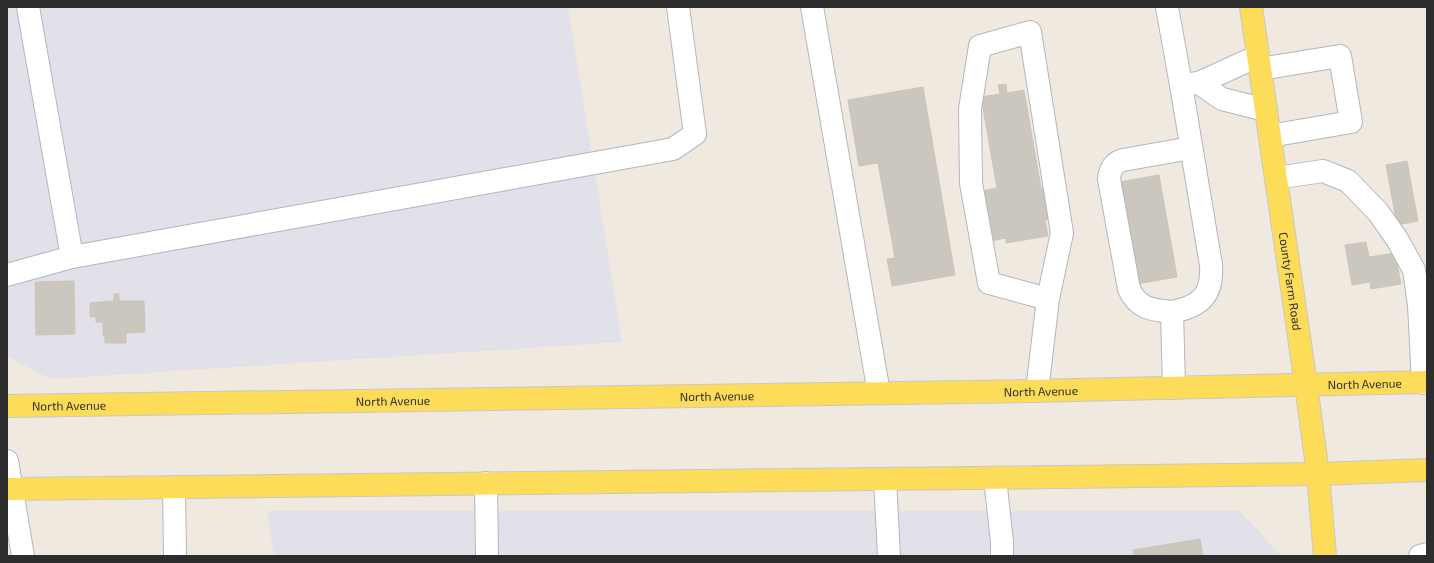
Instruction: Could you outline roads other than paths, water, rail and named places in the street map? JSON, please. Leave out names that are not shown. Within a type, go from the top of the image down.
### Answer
[{"type":"main road","name":"County Farm Road","points":[[1251,7],[1318,474],[1325,556]]},
{"type":"main road","name":"North Avenue","points":[[7,406],[1038,391],[1425,383]]},
{"type":"main road","points":[[10,489],[1318,474],[1427,470]]},
{"type":"street","points":[[28,7],[72,257]]},
{"type":"street","points":[[7,275],[72,257],[673,148],[695,134],[678,7]]},
{"type":"street","points":[[812,7],[879,393]]},
{"type":"street","points":[[1167,7],[1190,84],[1191,148],[1212,265],[1212,277],[1210,286],[1202,300],[1186,309],[1172,312],[1153,310],[1141,305],[1133,298],[1129,289],[1109,179],[1110,173],[1116,162],[1122,160],[1191,148]]},
{"type":"street","points":[[1038,391],[1048,299],[1062,233],[1030,32],[980,46],[970,109],[970,183],[989,283],[1048,299]]},
{"type":"street","points":[[1190,84],[1259,62],[1340,56],[1351,122],[1270,136]]},
{"type":"street","points":[[1190,84],[1222,99],[1266,110]]},
{"type":"street","points":[[1276,178],[1323,171],[1348,181],[1378,212],[1397,239],[1414,270],[1419,305],[1425,383]]},
{"type":"street","points":[[1172,312],[1174,388]]},
{"type":"street","points":[[7,460],[10,489],[23,556]]},
{"type":"street","points":[[995,478],[1002,542],[1002,556]]},
{"type":"street","points":[[885,479],[889,556]]},
{"type":"street","points":[[486,483],[487,556]]},
{"type":"street","points":[[174,487],[175,556]]},
{"type":"street","points":[[1420,556],[1427,554]]}]
